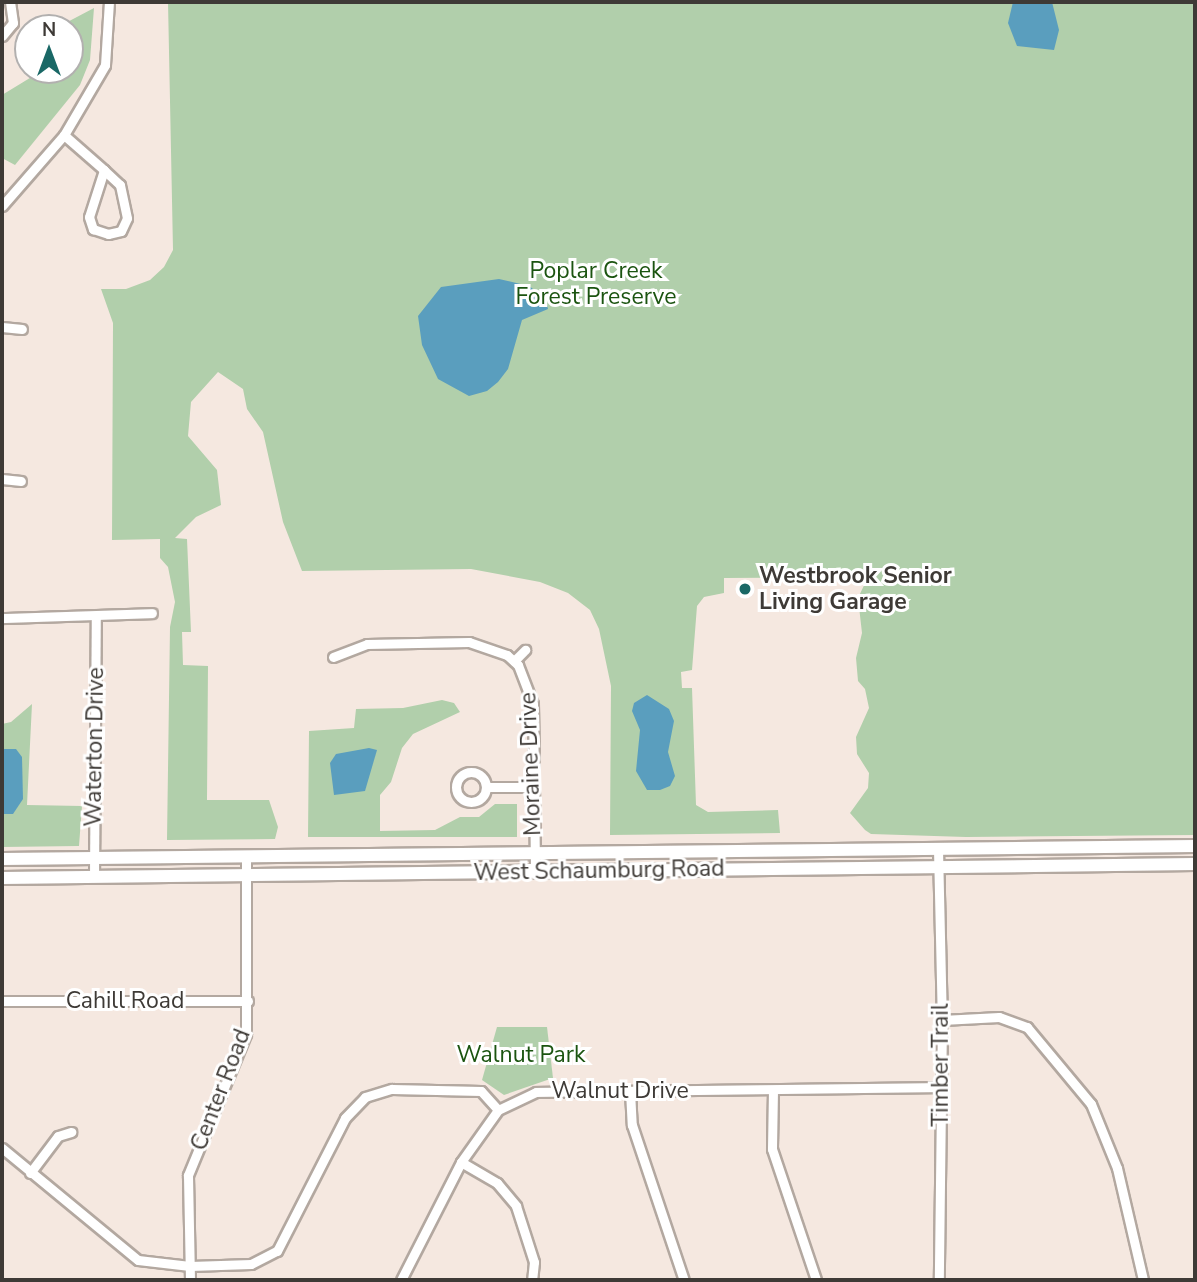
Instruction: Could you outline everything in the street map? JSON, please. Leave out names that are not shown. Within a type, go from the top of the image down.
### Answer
[{"type":"main road","name":"West Schaumburg Road","points":[[2,859],[1195,846]]},
{"type":"main road","name":"West Schaumburg Road","points":[[2,877],[1195,864]]},
{"type":"street","points":[[2,36],[13,23],[10,2]]},
{"type":"street","points":[[2,206],[64,135],[105,65],[109,2]]},
{"type":"street","points":[[64,135],[104,170],[120,185],[127,218],[121,231],[108,234],[93,229],[89,217],[104,170]]},
{"type":"street","points":[[2,327],[22,330]]},
{"type":"street","points":[[2,480],[21,481]]},
{"type":"street","points":[[2,618],[96,617],[152,613]]},
{"type":"street","name":"Waterton Drive","points":[[94,876],[96,617]]},
{"type":"street","name":"Moraine Drive","points":[[333,657],[367,644],[469,642],[513,661],[532,693],[535,871]]},
{"type":"street","name":"Moraine Drive","points":[[513,661],[524,650]]},
{"type":"street","points":[[486,786],[534,788]]},
{"type":"street","name":"Timber Trail","points":[[938,849],[942,1020],[939,1280]]},
{"type":"street","name":"Center Road","points":[[190,1280],[188,1175],[246,1034],[246,857]]},
{"type":"street","name":"Cahill Road","points":[[2,1001],[248,1001]]},
{"type":"street","points":[[942,1020],[999,1017],[1027,1027],[1075,1083],[1091,1104],[1117,1168],[1143,1280]]},
{"type":"street","name":"Walnut Drive","points":[[401,1280],[461,1162],[498,1110],[537,1092],[942,1087]]},
{"type":"street","points":[[2,1149],[138,1260],[190,1266],[251,1264],[277,1251],[345,1118],[365,1097],[392,1090],[481,1091],[498,1110]]},
{"type":"street","points":[[773,1090],[772,1149],[816,1280]]},
{"type":"street","points":[[631,1091],[632,1125],[684,1280]]},
{"type":"street","points":[[30,1173],[58,1136],[71,1132]]},
{"type":"street","points":[[461,1162],[497,1183],[516,1206],[534,1262],[532,1280]]},
{"type":"green space","name":"Poplar Creek Forest Preserve","points":[[168,2],[1195,2],[1195,835],[966,837],[871,834],[865,830],[850,813],[868,788],[869,773],[857,754],[856,737],[869,708],[865,689],[858,681],[856,658],[862,633],[858,598],[868,577],[724,578],[724,593],[704,597],[697,606],[692,670],[681,672],[682,688],[692,688],[696,805],[708,812],[778,810],[780,833],[610,835],[611,686],[599,629],[590,610],[568,593],[540,582],[471,569],[302,571],[283,522],[263,432],[247,409],[243,389],[218,372],[191,402],[188,436],[217,470],[221,505],[196,517],[175,538],[187,539],[191,632],[182,632],[183,665],[208,666],[207,800],[269,800],[278,827],[275,839],[167,840],[170,627],[175,602],[168,567],[160,558],[160,539],[112,540],[113,323],[101,289],[126,289],[150,280],[164,267],[173,250]]},
{"type":"green space","points":[[94,8],[90,60],[84,75],[84,14]]},
{"type":"green space","points":[[20,84],[80,84],[15,165],[2,158],[2,95]]},
{"type":"green space","points":[[442,700],[454,703],[460,712],[413,734],[402,748],[391,782],[380,795],[380,831],[435,830],[460,817],[479,817],[495,804],[517,804],[517,837],[308,837],[309,731],[354,728],[356,709],[403,708]]},
{"type":"green space","points":[[32,704],[27,805],[82,806],[79,846],[2,847],[2,724],[11,722]]},
{"type":"green space","name":"Walnut Park","points":[[497,1027],[547,1027],[553,1078],[504,1095],[482,1080]]},
{"type":"water","points":[[1013,2],[1052,2],[1059,30],[1054,50],[1017,46],[1008,23]]},
{"type":"water","points":[[499,279],[529,286],[545,298],[548,309],[522,320],[508,369],[498,382],[487,391],[469,396],[438,379],[422,345],[418,316],[441,287]]},
{"type":"water","points":[[647,695],[669,709],[674,721],[668,752],[675,776],[670,786],[660,790],[647,790],[636,771],[640,730],[632,711],[634,703]]},
{"type":"water","points":[[369,748],[377,750],[365,791],[334,795],[330,763],[336,754]]},
{"type":"water","points":[[2,749],[16,749],[22,757],[23,799],[13,814],[2,814]]},
{"type":"place","name":"Westbrook Senior Living Garage","points":[[745,589]]}]
